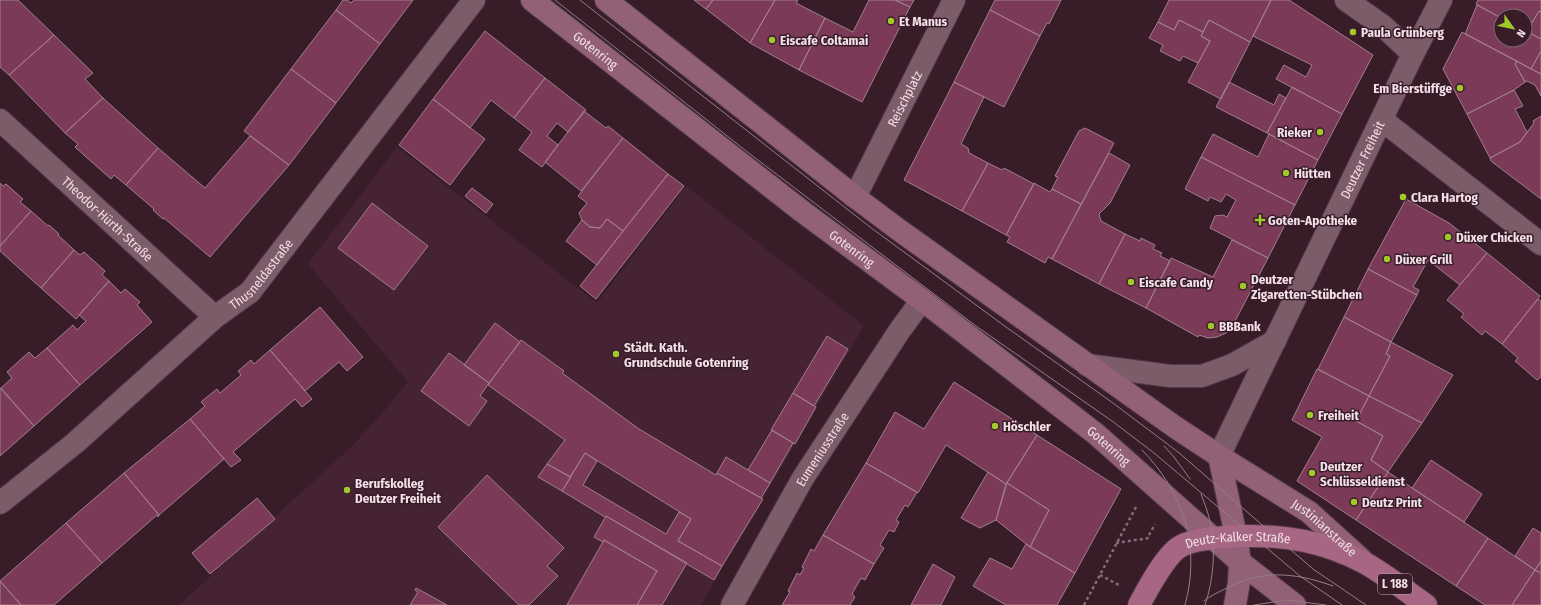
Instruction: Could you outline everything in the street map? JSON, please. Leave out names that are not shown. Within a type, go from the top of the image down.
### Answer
[{"type":"main road","name":"Gotenring","points":[[532,0],[803,212],[922,300],[1096,434],[1212,538]]},
{"type":"main road","name":"L 188","points":[[606,0],[855,197],[1087,365],[1219,456]]},
{"type":"main road","points":[[1219,456],[1240,562],[1239,582],[1235,605]]},
{"type":"main road","name":"Justinianstraße","points":[[1219,456],[1309,512],[1365,563],[1426,605]]},
{"type":"main road","name":"Deutz-Kalker Straße","points":[[1139,605],[1164,563],[1180,546],[1212,538],[1252,536],[1299,539],[1338,550],[1365,563]]},
{"type":"main road","points":[[1212,538],[1295,605]]},
{"type":"street","name":"Thusneldastraße","points":[[0,503],[75,443],[215,317],[250,292],[474,0]]},
{"type":"street","name":"Reischplatz","points":[[855,197],[954,0]]},
{"type":"street","points":[[1346,0],[1383,26],[1413,54]]},
{"type":"street","name":"Deutzer Freiheit","points":[[1219,456],[1413,54],[1441,0]]},
{"type":"street","name":"Theodor-Hürth-Straße","points":[[0,120],[215,317]]},
{"type":"street","points":[[1382,120],[1541,244]]},
{"type":"street","name":"Eumeniusstraße","points":[[732,605],[803,478],[900,330],[922,300]]},
{"type":"street","points":[[1087,365],[1170,376],[1202,376],[1232,365],[1275,341]]},
{"type":"path","points":[[1084,605],[1116,543],[1148,537]]},
{"type":"shaded area","name":"Städt. Kath. Grundschule Gotenring","points":[[397,147],[597,303],[686,186],[864,326],[701,605],[179,605],[351,447],[379,417],[408,382],[308,264]]},
{"type":"building","points":[[0,0],[18,0],[54,35],[9,75],[0,67]]},
{"type":"building","points":[[343,0],[347,0],[351,3],[354,0],[413,0],[380,44],[336,10]]},
{"type":"building","points":[[694,0],[713,0],[706,9]]},
{"type":"building","points":[[713,0],[775,0],[750,43],[706,9]]},
{"type":"building","points":[[775,0],[798,0],[796,3],[825,18],[799,70],[750,43]]},
{"type":"building","points":[[869,0],[895,0],[910,7],[862,102],[799,70],[825,18],[853,32]]},
{"type":"building","points":[[895,0],[914,0],[910,7]]},
{"type":"building","points":[[995,0],[1061,0],[1049,24],[1047,23],[1040,36],[990,10]]},
{"type":"building","points":[[1169,0],[1271,0],[1250,42],[1209,20],[1203,32],[1179,20],[1174,30],[1158,22]]},
{"type":"building","points":[[1271,0],[1289,0],[1373,55],[1342,114],[1276,79],[1284,65],[1306,77],[1312,65],[1253,36]]},
{"type":"building","points":[[1478,0],[1541,0],[1541,12],[1539,11],[1533,21],[1533,8],[1493,8],[1493,14],[1476,4]]},
{"type":"building","points":[[1477,5],[1493,14],[1493,48],[1533,48],[1533,35],[1541,39],[1541,51],[1531,69],[1465,34]]},
{"type":"building","points":[[336,10],[380,44],[336,103],[291,69]]},
{"type":"building","points":[[990,10],[1040,36],[1004,107],[954,82]]},
{"type":"building","points":[[1539,11],[1541,12],[1541,39],[1533,34],[1533,21]]},
{"type":"building","points":[[1179,20],[1203,32],[1201,36],[1210,41],[1198,63],[1183,56],[1180,61],[1160,51],[1163,45],[1149,38],[1158,22],[1174,30]]},
{"type":"building","points":[[1209,20],[1250,42],[1221,99],[1188,82],[1210,41],[1201,36]]},
{"type":"building","points":[[485,31],[545,78],[514,118],[491,100],[470,128],[433,99]]},
{"type":"building","points":[[1462,32],[1517,61],[1515,64],[1525,82],[1514,90],[1467,114],[1443,69]]},
{"type":"building","points":[[54,35],[93,73],[85,79],[103,98],[65,133],[9,75]]},
{"type":"building","points":[[1541,51],[1541,74],[1531,69]]},
{"type":"building","points":[[1517,61],[1541,74],[1541,96],[1535,85],[1527,81],[1525,82],[1515,64]]},
{"type":"building","points":[[291,69],[336,103],[289,165],[244,131]]},
{"type":"building","points":[[545,78],[586,110],[568,132],[557,123],[547,136],[558,145],[542,167],[519,150],[532,132],[514,118]]},
{"type":"building","points":[[954,82],[984,97],[961,144],[968,148],[969,153],[988,163],[962,211],[904,180]]},
{"type":"building","points":[[1229,82],[1274,105],[1279,94],[1286,98],[1267,133],[1216,107]]},
{"type":"building","points":[[1292,87],[1342,114],[1318,160],[1267,133]]},
{"type":"building","points":[[1514,90],[1523,106],[1515,109],[1527,132],[1520,142],[1490,158],[1467,114]]},
{"type":"building","points":[[103,98],[158,148],[126,185],[114,175],[111,179],[75,147],[78,144],[65,133]]},
{"type":"building","points":[[433,99],[485,139],[450,185],[399,145]]},
{"type":"building","points":[[584,111],[606,128],[608,126],[623,138],[581,191],[545,162]]},
{"type":"building","points":[[1541,116],[1541,199],[1491,161],[1490,158],[1520,142],[1534,123],[1533,121]]},
{"type":"building","points":[[1085,128],[1114,143],[1081,204],[1052,189],[1058,177],[1055,176],[1079,131]]},
{"type":"building","points":[[1213,134],[1258,157],[1269,134],[1318,160],[1295,205],[1201,157]]},
{"type":"building","points":[[250,136],[289,165],[210,257],[164,218],[163,219],[153,210],[154,209],[126,185],[158,148],[205,188]]},
{"type":"building","points":[[623,138],[668,174],[623,231],[607,219],[600,228],[590,227],[582,220],[579,213],[587,203],[578,196]]},
{"type":"building","points":[[1109,153],[1130,165],[1110,203],[1099,214],[1101,221],[1125,234],[1099,284],[1052,259]]},
{"type":"building","points":[[1201,157],[1295,205],[1268,258],[1210,228],[1215,216],[1223,215],[1227,217],[1236,200],[1226,194],[1221,202],[1210,197],[1208,201],[1185,189]]},
{"type":"building","points":[[988,163],[1002,170],[1004,168],[1034,184],[1006,235],[962,211]]},
{"type":"building","points":[[668,174],[684,186],[596,299],[580,286]]},
{"type":"building","points":[[0,183],[3,186],[6,184],[23,199],[20,202],[31,211],[0,246]]},
{"type":"building","points":[[1034,183],[1050,192],[1052,189],[1081,204],[1052,259],[1048,257],[1045,263],[1007,242],[1010,237],[1006,235]]},
{"type":"building","points":[[472,188],[493,204],[486,213],[465,196]]},
{"type":"building","points":[[1406,199],[1449,223],[1487,253],[1460,285],[1428,260],[1413,287],[1419,290],[1417,295],[1368,269]]},
{"type":"building","points":[[372,203],[428,246],[394,290],[338,248]]},
{"type":"building","points":[[31,211],[59,234],[58,235],[74,250],[41,288],[0,251],[0,246]]},
{"type":"building","points":[[607,219],[623,231],[597,265],[566,241],[582,220],[590,227],[600,228]]},
{"type":"building","points":[[1125,234],[1140,241],[1141,238],[1155,245],[1153,249],[1162,253],[1160,256],[1170,261],[1146,308],[1099,284]]},
{"type":"building","points":[[1232,240],[1268,258],[1232,327],[1226,333],[1217,337],[1208,338],[1199,335],[1198,337],[1146,308],[1171,258],[1213,277]]},
{"type":"building","points":[[74,250],[80,255],[84,252],[105,271],[102,275],[109,281],[76,319],[41,288]]},
{"type":"building","points":[[1487,253],[1540,296],[1502,344],[1485,331],[1482,335],[1461,317],[1464,314],[1447,300]]},
{"type":"building","points":[[1368,269],[1417,295],[1391,342],[1344,317]]},
{"type":"building","points":[[109,281],[121,293],[125,289],[140,302],[137,305],[152,322],[80,385],[47,348],[73,325],[77,330],[86,321],[79,315]]},
{"type":"building","points":[[1538,299],[1541,301],[1541,377],[1537,380],[1515,361],[1518,358],[1502,344]]},
{"type":"building","points":[[320,307],[363,357],[347,371],[339,362],[305,391],[270,350]]},
{"type":"building","points":[[1344,317],[1391,342],[1386,354],[1390,356],[1369,396],[1318,369]]},
{"type":"building","points":[[495,323],[520,342],[489,383],[464,365]]},
{"type":"building","points":[[827,336],[848,349],[814,406],[793,393]]},
{"type":"building","points":[[521,340],[564,371],[562,373],[639,429],[716,475],[717,473],[763,499],[722,566],[678,541],[691,519],[585,453],[570,477],[547,464],[565,440],[488,385]]},
{"type":"building","points":[[1391,342],[1453,375],[1422,423],[1369,396],[1390,356],[1386,354]]},
{"type":"building","points":[[47,348],[80,385],[34,426],[1,388],[12,378],[7,372],[29,352],[35,358]]},
{"type":"building","points":[[270,350],[312,399],[302,407],[295,399],[233,452],[241,460],[231,467],[190,419],[205,406],[201,402],[217,389],[220,393],[241,375],[238,371],[251,360],[254,364]]},
{"type":"building","points":[[449,353],[489,383],[480,396],[487,401],[469,426],[421,391]]},
{"type":"building","points":[[1317,369],[1369,396],[1356,421],[1383,436],[1371,460],[1388,472],[1356,520],[1297,481],[1322,437],[1292,420]]},
{"type":"building","points":[[954,382],[1037,435],[1006,484],[946,445],[918,493],[866,463],[895,412],[924,429]]},
{"type":"building","points":[[0,388],[34,426],[0,456]]},
{"type":"building","points":[[793,393],[816,407],[795,444],[771,430]]},
{"type":"building","points":[[1369,396],[1422,423],[1388,472],[1371,460],[1383,436],[1356,421]]},
{"type":"building","points":[[190,419],[224,459],[159,515],[124,473]]},
{"type":"building","points":[[772,430],[793,443],[770,483],[748,470]]},
{"type":"building","points":[[1037,435],[1121,489],[1075,573],[1030,547],[1049,510],[1007,483]]},
{"type":"building","points":[[585,453],[597,461],[583,485],[666,534],[679,512],[691,519],[678,541],[722,566],[714,580],[562,491]]},
{"type":"building","points":[[726,457],[770,483],[761,498],[717,473]]},
{"type":"building","points":[[1431,460],[1482,494],[1464,522],[1412,488]]},
{"type":"building","points":[[866,463],[917,492],[908,507],[905,505],[896,520],[899,522],[894,532],[889,530],[880,545],[884,548],[874,564],[823,535]]},
{"type":"building","points":[[547,464],[571,477],[562,491],[538,477]]},
{"type":"building","points":[[988,472],[1006,484],[996,520],[980,528],[961,518]]},
{"type":"building","points":[[1388,472],[1488,538],[1456,586],[1356,520]]},
{"type":"building","points":[[124,473],[159,515],[158,517],[157,515],[102,563],[66,523]]},
{"type":"building","points":[[487,475],[564,548],[547,566],[558,576],[529,605],[519,605],[438,527]]},
{"type":"building","points":[[1007,483],[1049,510],[1030,547],[996,520]]},
{"type":"building","points":[[257,498],[275,519],[210,574],[192,553]]},
{"type":"building","points":[[606,516],[687,563],[662,605],[637,605],[657,571],[604,540],[603,542],[594,537]]},
{"type":"building","points":[[66,523],[102,563],[54,605],[21,605],[0,581]]},
{"type":"building","points":[[1533,528],[1541,533],[1541,561],[1535,570],[1515,556]]},
{"type":"building","points":[[823,535],[874,564],[865,580],[861,578],[852,594],[855,597],[850,605],[782,605],[790,592],[788,591],[797,573],[800,575],[804,568],[802,567],[811,549],[814,551]]},
{"type":"building","points":[[1488,538],[1535,570],[1512,605],[1485,605],[1456,586]]},
{"type":"building","points":[[604,540],[657,571],[637,605],[567,605]]},
{"type":"building","points":[[1026,544],[1075,573],[1057,605],[1006,605],[973,586],[990,558],[1012,569]]},
{"type":"building","points":[[1541,561],[1541,573],[1535,570]]},
{"type":"building","points":[[933,564],[955,577],[941,605],[911,605]]},
{"type":"building","points":[[1535,570],[1541,573],[1541,605],[1512,605]]},
{"type":"building","points":[[0,581],[21,605],[0,605]]},
{"type":"building","points":[[416,588],[447,605],[410,605],[418,592],[415,590]]},
{"type":"tram line","points":[[555,0],[750,154],[976,326],[1112,421],[1154,453],[1300,576],[1342,605]]},
{"type":"tram line","points":[[580,0],[870,227],[1006,327],[1113,403],[1178,452],[1313,569],[1366,605]]},
{"type":"tram line","points":[[1164,446],[1190,479]]},
{"type":"tram line","points":[[1142,450],[1169,484],[1185,522],[1190,542],[1191,562],[1185,605]]},
{"type":"tram line","points":[[1201,494],[1210,521],[1213,541],[1212,574],[1205,605]]},
{"type":"tram line","points":[[1204,601],[1237,583],[1264,576],[1277,575],[1305,578],[1333,586]]},
{"type":"tram line","points":[[1254,605],[1287,600],[1326,605]]},
{"type":"place","name":"Et Manus","points":[[891,21]]},
{"type":"place","name":"Paula Grünberg","points":[[1353,32]]},
{"type":"place","name":"Eiscafe Coltamai","points":[[772,40]]},
{"type":"place","name":"Em Bierstüffge","points":[[1460,88]]},
{"type":"place","name":"Rieker","points":[[1320,132]]},
{"type":"place","name":"Hütten","points":[[1286,173]]},
{"type":"place","name":"Clara Hartog","points":[[1403,197]]},
{"type":"place","name":"Goten-Apotheke","points":[[1260,220]]},
{"type":"place","name":"Düxer Chicken","points":[[1448,237]]},
{"type":"place","name":"Düxer Grill","points":[[1387,259]]},
{"type":"place","name":"Eiscafe Candy","points":[[1131,282]]},
{"type":"place","name":"Deutzer Zigaretten-Stübchen","points":[[1243,286]]},
{"type":"place","name":"BBBank","points":[[1211,326]]},
{"type":"place","name":"Städt. Kath. Grundschule Gotenring","points":[[616,354]]},
{"type":"place","name":"Freiheit","points":[[1310,415]]},
{"type":"place","name":"Höschler","points":[[995,426]]},
{"type":"place","name":"Deutzer Schlüsseldienst","points":[[1312,473]]},
{"type":"place","name":"Berufskolleg Deutzer Freiheit","points":[[347,490]]},
{"type":"place","name":"Deutz Print","points":[[1354,502]]}]
